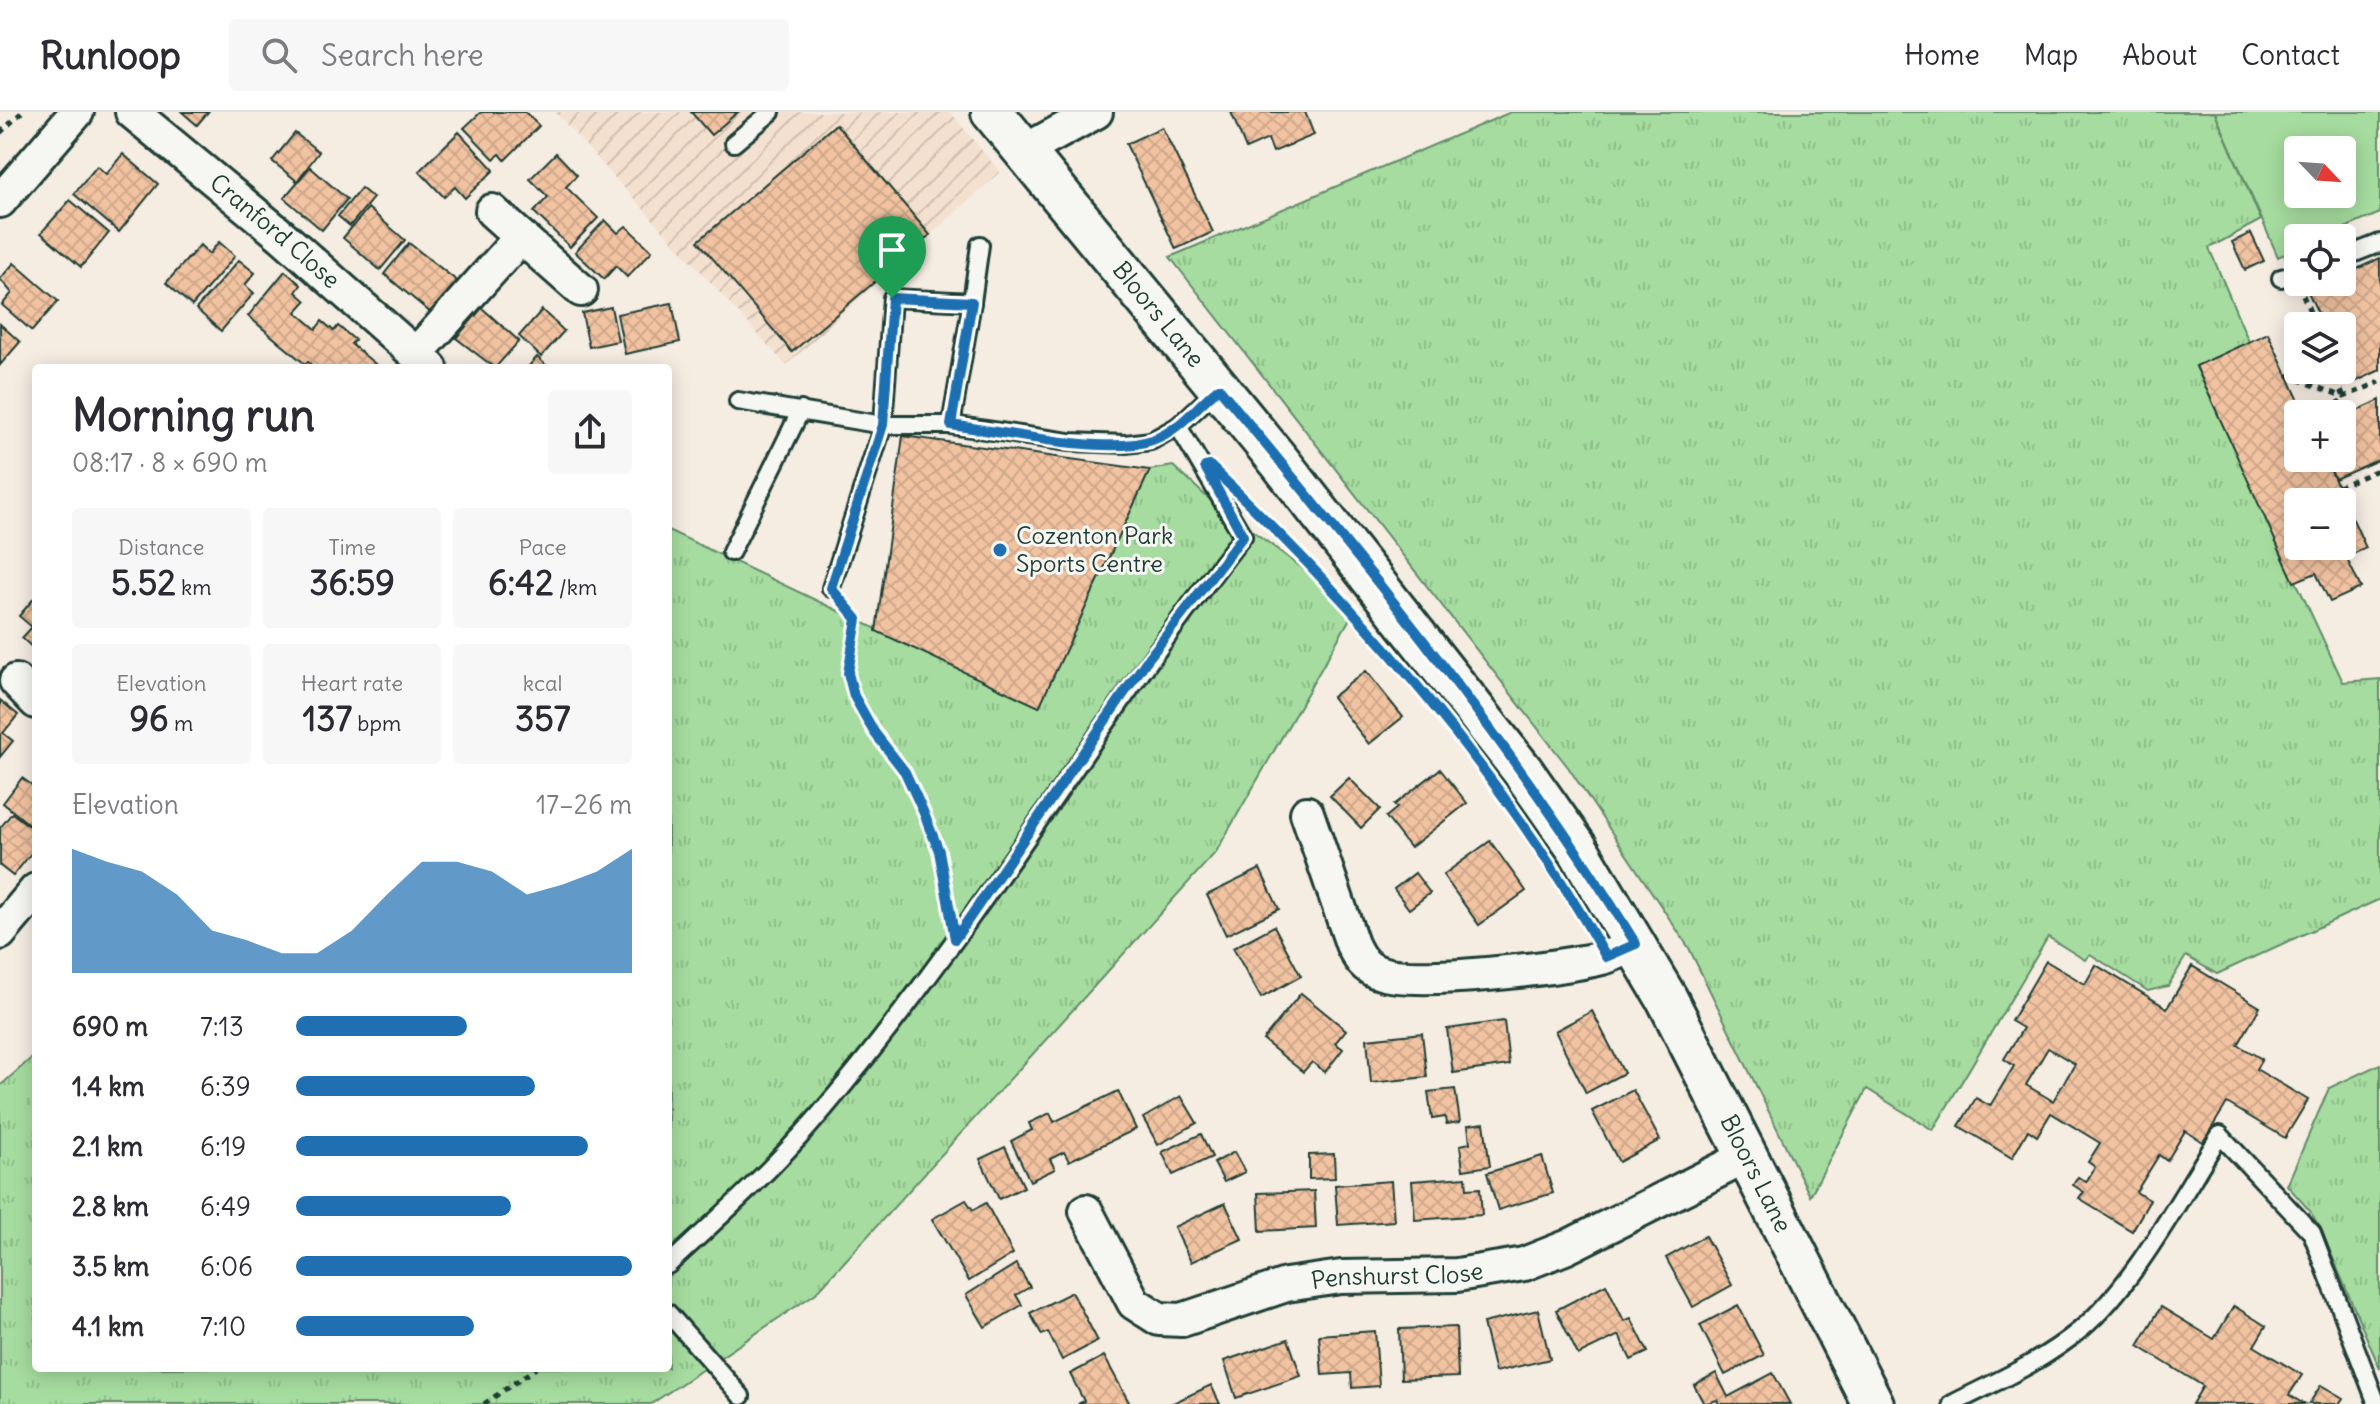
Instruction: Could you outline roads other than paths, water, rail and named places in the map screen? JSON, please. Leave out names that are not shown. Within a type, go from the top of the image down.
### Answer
[{"type":"street","points":[[0,201],[77,112]]},
{"type":"street","name":"Cranford Close","points":[[132,112],[423,361],[521,237]]},
{"type":"street","name":"Bloors Lane","points":[[992,112],[1219,388],[1522,770],[1579,851],[1636,944],[1748,1156],[1873,1404]]},
{"type":"street","points":[[1026,150],[1096,112]]},
{"type":"street","points":[[492,211],[581,290]]},
{"type":"street","points":[[1307,813],[1352,944],[1363,963],[1380,973],[1452,974],[1556,965],[1606,957],[1636,944]]},
{"type":"street","points":[[0,933],[32,895]]},
{"type":"street","name":"Penshurst Close","points":[[1086,1211],[1134,1303],[1159,1319],[1182,1320],[1286,1285],[1341,1277],[1457,1275],[1524,1264],[1567,1247],[1748,1156]]},
{"type":"lane","points":[[734,143],[771,112]]},
{"type":"lane","points":[[2356,252],[2380,243]]},
{"type":"lane","points":[[951,425],[980,245]]},
{"type":"lane","points":[[831,588],[883,425],[892,298],[972,302]]},
{"type":"lane","points":[[738,401],[883,425],[951,425],[1069,442],[1126,444],[1151,441],[1178,426],[1219,388]]},
{"type":"lane","points":[[731,552],[801,410]]},
{"type":"lane","points":[[672,1261],[746,1192],[818,1116],[955,939],[1145,663],[1243,536],[1178,426]]},
{"type":"lane","points":[[1952,1404],[2055,1350],[2083,1329],[2131,1272],[2220,1135],[2312,1233],[2377,1404]]},
{"type":"lane","points":[[672,1318],[741,1396]]},
{"type":"place","name":"Cozenton Park Sports Centre","points":[[1000,550]]}]
